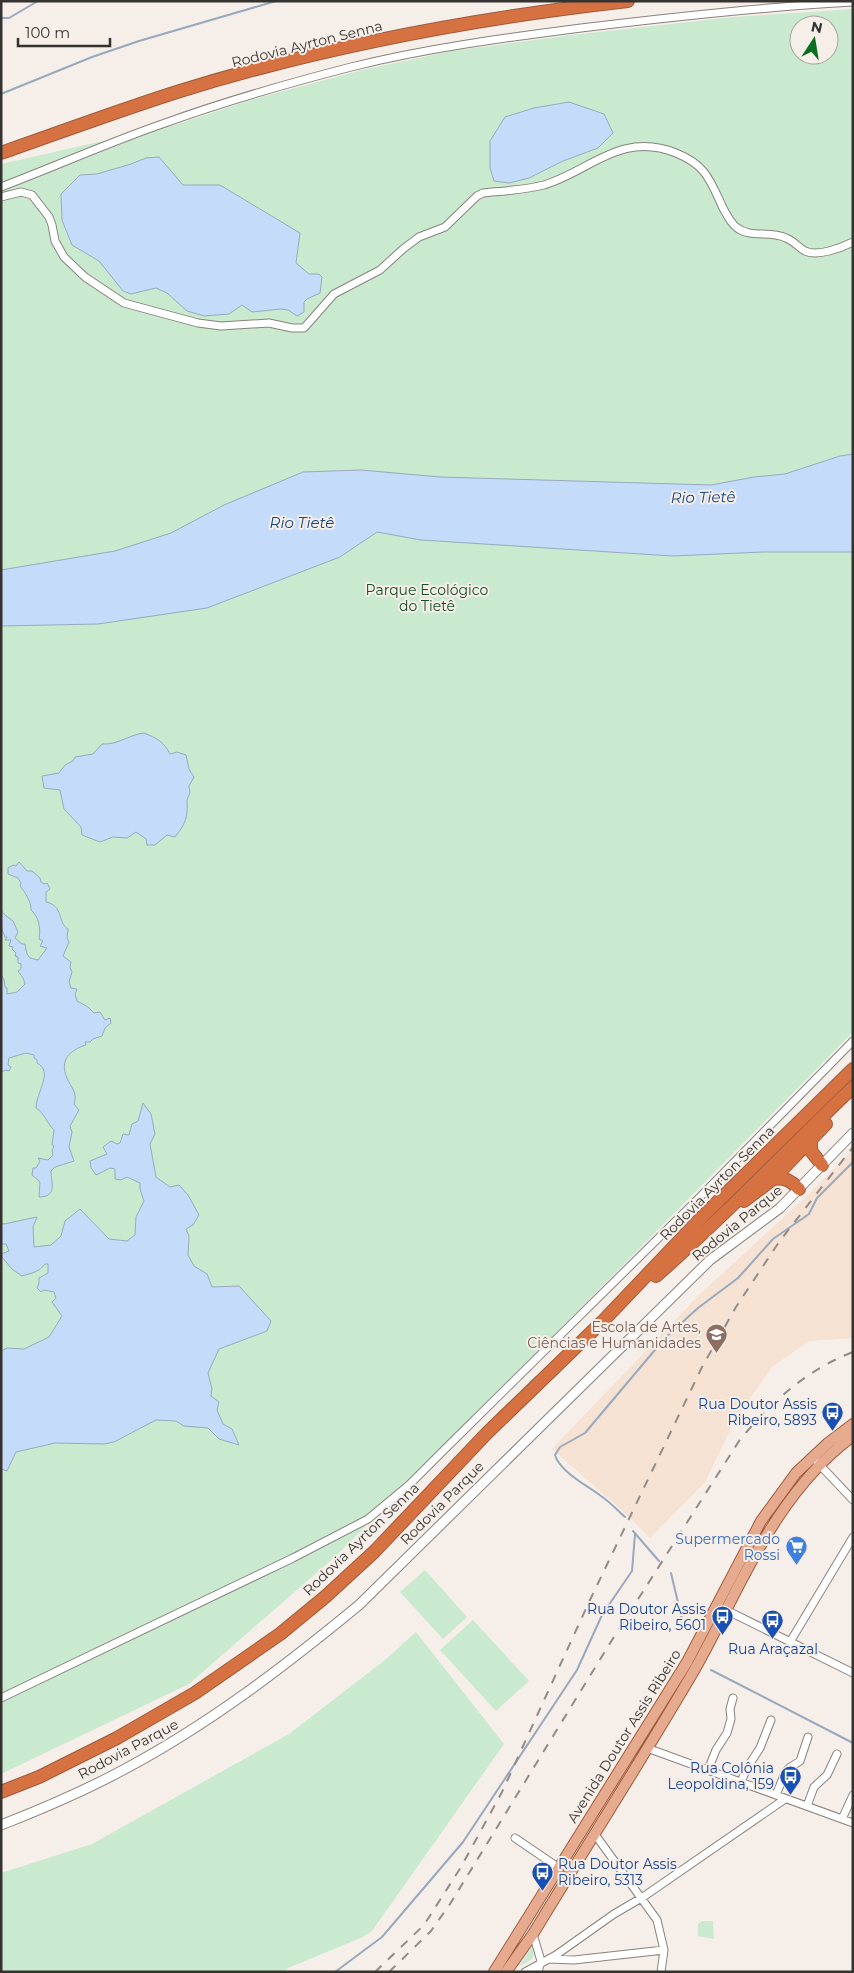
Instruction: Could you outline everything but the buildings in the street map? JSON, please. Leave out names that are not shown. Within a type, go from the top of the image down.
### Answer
[{"type":"highway","name":"Rodovia Ayrton Senna","points":[[1,153],[180,91],[322,53],[462,24],[628,1]]},
{"type":"highway","name":"Rodovia Ayrton Senna","points":[[1,1792],[39,1777],[117,1738],[195,1693],[280,1634],[325,1597],[374,1552],[487,1433],[604,1320],[702,1218],[853,1069]]},
{"type":"highway","name":"Rodovia Ayrton Senna","points":[[604,1320],[725,1213],[853,1087]]},
{"type":"highway","points":[[725,1213],[774,1179],[853,1097]]},
{"type":"highway","points":[[811,1139],[811,1151],[822,1165]]},
{"type":"highway","points":[[774,1179],[785,1178],[799,1189]]},
{"type":"main road","name":"Avenida Doutor Assis Ribeiro","points":[[494,1972],[687,1662],[761,1521],[796,1473],[812,1456],[853,1424]]},
{"type":"main road","name":"Avenida Doutor Assis Ribeiro","points":[[506,1972],[533,1934],[695,1668],[782,1510],[798,1488],[820,1465],[853,1436]]},
{"type":"street","points":[[1,187],[165,123],[290,84],[408,54],[482,41],[643,21],[799,5],[853,2]]},
{"type":"street","points":[[1,197],[21,192],[32,195],[49,217],[55,241],[64,257],[85,277],[110,295],[132,306],[198,323],[220,326],[269,323],[292,328],[304,328],[334,294],[380,270],[419,237],[445,227],[477,196],[483,193],[544,185],[599,158],[628,149],[648,147],[666,149],[701,167],[708,177],[729,220],[734,226],[748,234],[782,236],[812,253],[831,250],[853,242]]},
{"type":"street","points":[[1,1698],[292,1558],[368,1519],[409,1485],[699,1198],[853,1041]]},
{"type":"street","name":"Rodovia Parque","points":[[1,1825],[123,1770],[189,1732],[299,1655],[359,1605],[710,1260],[780,1208],[853,1132]]},
{"type":"street","points":[[812,1456],[853,1500]]},
{"type":"street","points":[[790,1642],[853,1537]]},
{"type":"street","points":[[726,1610],[853,1673]]},
{"type":"street","points":[[708,1770],[716,1750],[727,1733],[731,1719],[730,1709],[733,1698]]},
{"type":"street","points":[[741,1782],[747,1768],[760,1748],[771,1720]]},
{"type":"street","points":[[776,1795],[785,1772],[800,1761],[808,1737]]},
{"type":"street","points":[[647,1748],[853,1823]]},
{"type":"street","points":[[807,1806],[814,1787],[827,1775],[837,1754]]},
{"type":"street","points":[[842,1819],[853,1795]]},
{"type":"street","points":[[525,1972],[643,1897],[785,1799]]},
{"type":"street","points":[[594,1833],[643,1897],[658,1920],[664,1950],[661,1972]]},
{"type":"street","points":[[514,1838],[559,1868]]},
{"type":"street","points":[[533,1934],[545,1960]]},
{"type":"street","points":[[545,1960],[574,1960],[664,1950]]},
{"type":"street","points":[[538,1972],[545,1960]]},
{"type":"shaded area","name":"Escola de Artes, Ciências e Humanidades","points":[[853,1150],[853,1338],[809,1341],[772,1367],[735,1420],[705,1482],[650,1538],[623,1511],[552,1449],[698,1296],[810,1193]]},
{"type":"green space","name":"Parque Ecológico do Tietê","points":[[853,9],[853,1032],[337,1555],[189,1684],[1,1774],[1,164],[178,124],[254,99],[362,70],[452,51],[572,35],[734,17]]},
{"type":"green space","points":[[425,1570],[467,1617],[443,1639],[400,1592]]},
{"type":"green space","points":[[473,1620],[529,1681],[496,1711],[440,1650]]},
{"type":"green space","points":[[416,1632],[504,1744],[372,1931],[363,1937],[288,1968],[284,1972],[1,1972],[1,1873],[92,1844],[289,1734],[385,1660]]},
{"type":"green space","points":[[702,1921],[713,1921],[714,1939],[698,1936],[698,1924]]},
{"type":"green space","points":[[532,1947],[535,1952],[532,1959],[519,1967]]},
{"type":"water","points":[[569,102],[604,114],[613,133],[598,148],[563,161],[529,178],[509,183],[494,181],[490,168],[490,141],[505,117],[534,108]]},
{"type":"water","points":[[159,157],[183,185],[220,185],[300,233],[296,263],[309,274],[319,274],[322,277],[320,293],[304,302],[304,312],[297,316],[288,310],[281,309],[252,312],[242,305],[229,314],[204,316],[187,311],[167,293],[156,288],[131,294],[123,291],[99,261],[72,245],[62,220],[61,194],[80,175],[97,174],[146,158]]},
{"type":"water","name":"Rio Tietê","points":[[853,454],[853,552],[763,552],[673,556],[421,540],[377,532],[340,557],[207,608],[98,624],[1,626],[1,570],[115,551],[171,533],[224,505],[303,472],[361,470],[440,477],[711,485],[754,477],[785,474],[840,456]]},
{"type":"water","points":[[144,733],[160,741],[170,754],[177,752],[186,755],[189,769],[194,777],[189,786],[190,793],[187,801],[186,816],[181,828],[175,837],[167,835],[155,845],[147,845],[146,839],[136,832],[127,838],[113,837],[100,842],[82,835],[81,827],[64,809],[60,790],[44,788],[42,776],[59,773],[75,757],[93,754],[102,744],[113,743]]},
{"type":"water","points":[[19,862],[27,871],[32,871],[40,878],[41,882],[47,883],[50,889],[46,892],[46,902],[52,904],[58,910],[62,922],[68,929],[67,938],[69,942],[63,956],[71,962],[72,972],[69,982],[71,988],[77,989],[75,994],[77,1001],[94,1013],[100,1012],[105,1020],[110,1018],[111,1023],[105,1028],[102,1036],[90,1042],[85,1042],[86,1045],[71,1053],[65,1061],[65,1072],[75,1093],[74,1104],[79,1110],[70,1126],[72,1132],[69,1147],[74,1161],[55,1167],[51,1171],[51,1192],[39,1197],[40,1182],[32,1175],[33,1168],[36,1168],[40,1161],[38,1158],[48,1160],[53,1155],[54,1146],[52,1145],[54,1130],[36,1108],[44,1072],[34,1058],[34,1055],[26,1053],[9,1058],[8,1065],[11,1067],[9,1071],[5,1070],[1,1073],[1,975],[7,988],[7,994],[17,992],[25,984],[18,971],[21,969],[21,964],[18,963],[18,957],[15,956],[16,953],[12,949],[13,947],[9,946],[11,940],[5,940],[7,937],[5,937],[1,927],[1,910],[13,921],[18,932],[15,938],[22,944],[25,944],[30,958],[38,960],[47,948],[40,946],[43,941],[39,939],[39,923],[20,886],[21,883],[18,878],[8,874],[8,868],[13,865],[16,866]]},
{"type":"water","points":[[143,1103],[151,1114],[155,1134],[150,1144],[156,1177],[170,1187],[179,1185],[188,1195],[199,1215],[193,1225],[186,1229],[189,1236],[188,1255],[194,1266],[207,1274],[212,1287],[239,1286],[271,1321],[267,1331],[219,1349],[208,1373],[212,1389],[211,1396],[219,1402],[217,1410],[223,1424],[232,1429],[239,1445],[219,1439],[208,1428],[184,1426],[176,1421],[156,1420],[114,1442],[104,1444],[55,1443],[16,1452],[7,1471],[1,1469],[1,1351],[7,1348],[24,1349],[49,1337],[62,1316],[52,1302],[56,1298],[54,1292],[44,1290],[41,1292],[37,1288],[39,1278],[48,1273],[48,1264],[45,1264],[35,1272],[22,1276],[12,1269],[1,1256],[1,1254],[9,1251],[6,1244],[1,1244],[1,1223],[37,1217],[33,1227],[34,1247],[51,1245],[61,1236],[65,1221],[80,1209],[109,1239],[127,1241],[135,1235],[136,1217],[144,1201],[140,1183],[127,1177],[121,1180],[115,1179],[115,1169],[110,1168],[96,1175],[91,1168],[90,1161],[107,1154],[103,1147],[111,1141],[117,1144],[120,1143],[123,1134],[129,1135],[132,1124],[138,1121]]},
{"type":"waterway","points":[[1,18],[9,18],[38,1]]},
{"type":"waterway","points":[[1,94],[92,57],[139,41],[276,1]]},
{"type":"waterway","points":[[625,1517],[562,1467],[555,1455],[560,1447],[585,1433],[665,1338],[698,1308],[738,1278],[773,1239],[809,1214],[817,1198],[853,1162]]},
{"type":"waterway","points":[[633,1531],[659,1561]]},
{"type":"waterway","points":[[335,1972],[382,1937],[463,1842],[577,1670],[602,1615],[632,1571],[635,1534]]},
{"type":"waterway","points":[[671,1573],[684,1628]]},
{"type":"waterway","points":[[711,1670],[853,1743]]},
{"type":"railway","points":[[375,1972],[424,1925],[461,1867],[502,1792],[589,1602],[702,1367],[736,1307],[779,1242],[853,1147]]},
{"type":"railway","points":[[389,1972],[431,1931],[450,1904],[612,1640],[739,1441],[776,1401],[804,1378],[836,1359],[853,1352]]},
{"type":"place","name":"Escola de Artes, Ciências e Humanidades","points":[[717,1354]]},
{"type":"place","name":"Rua Doutor Assis Ribeiro, 5893","points":[[833,1431]]},
{"type":"place","name":"Supermercado Rossi","points":[[796,1566]]},
{"type":"place","name":"Rua Doutor Assis Ribeiro, 5601","points":[[722,1636]]},
{"type":"place","name":"Rua Araçazal","points":[[773,1640]]},
{"type":"place","name":"Rua Colônia Leopoldina, 159","points":[[790,1795]]},
{"type":"place","name":"Rua Doutor Assis Ribeiro, 5313","points":[[542,1891]]}]
